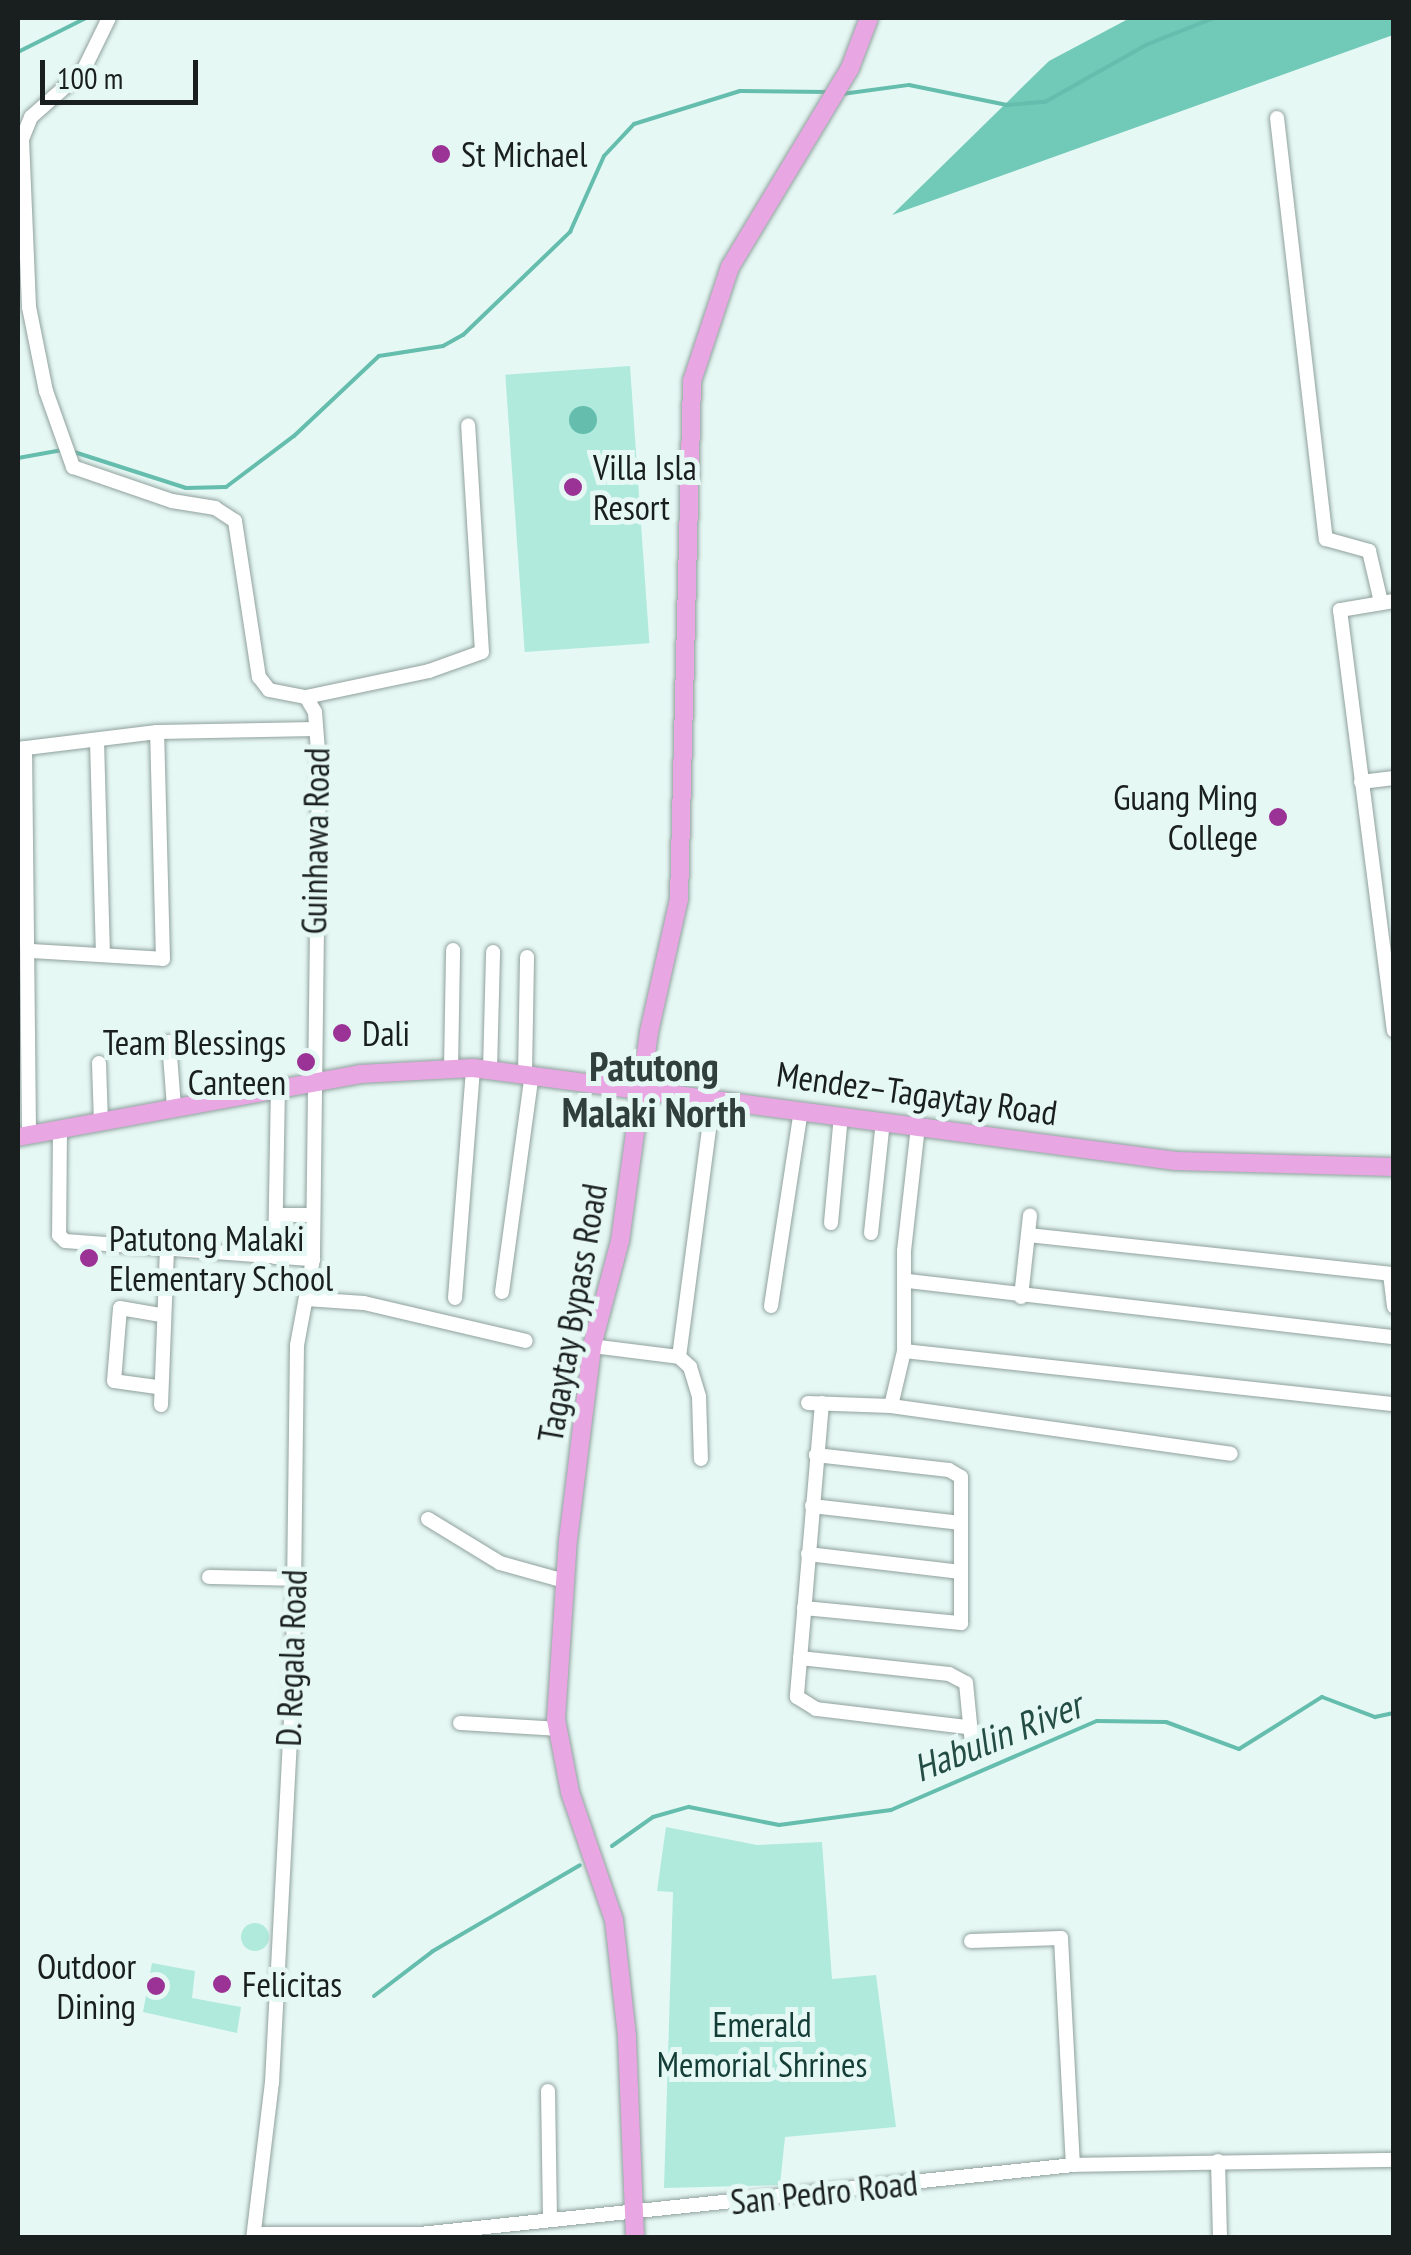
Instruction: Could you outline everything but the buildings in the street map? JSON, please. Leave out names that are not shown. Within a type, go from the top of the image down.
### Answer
[{"type":"main road","name":"Tagaytay Bypass Road","points":[[635,2238],[627,2036],[614,1920],[570,1792],[557,1730],[565,1581],[592,1346],[620,1241],[642,1088],[680,880],[692,382],[730,267],[850,68],[869,18]]},
{"type":"main road","name":"Mendez–Tagaytay Road","points":[[23,1136],[314,1082],[482,1069],[1176,1162],[1394,1167]]},
{"type":"street","name":"Guinhawa Road","points":[[109,18],[83,71],[31,116],[22,139],[23,308],[67,457],[89,475],[227,513],[239,534],[259,678],[270,690],[306,697],[316,730],[314,1082]]},
{"type":"street","points":[[1277,118],[1326,540],[1369,551],[1387,602],[1340,610],[1394,1031]]},
{"type":"street","points":[[306,697],[429,671],[482,652],[468,424]]},
{"type":"street","points":[[23,1136],[30,951],[22,749],[157,732],[316,730]]},
{"type":"street","points":[[30,951],[162,958],[157,732]]},
{"type":"street","points":[[97,741],[103,955]]},
{"type":"street","points":[[1361,782],[1394,778]]},
{"type":"street","points":[[452,1069],[454,950]]},
{"type":"street","points":[[456,1298],[492,952]]},
{"type":"street","points":[[502,1292],[528,1074],[527,957]]},
{"type":"street","points":[[169,1042],[174,1108]]},
{"type":"street","points":[[99,1063],[100,1122]]},
{"type":"street","name":"D. Regala Road","points":[[254,2236],[272,2082],[294,1580],[297,1345],[313,1259],[314,1082]]},
{"type":"street","points":[[275,1257],[278,1088]]},
{"type":"street","points":[[678,1357],[713,1098]]},
{"type":"street","points":[[772,1306],[802,1110]]},
{"type":"street","points":[[831,1223],[841,1115]]},
{"type":"street","points":[[871,1233],[883,1121]]},
{"type":"street","points":[[891,1406],[904,1352],[908,1281],[904,1251],[918,1126]]},
{"type":"street","points":[[60,1130],[58,1236],[167,1250],[313,1259]]},
{"type":"street","points":[[276,1215],[314,1216]]},
{"type":"street","points":[[1021,1298],[1030,1215]]},
{"type":"street","points":[[1028,1235],[1390,1274],[1394,1307]]},
{"type":"street","points":[[161,1405],[158,1388],[167,1250]]},
{"type":"street","points":[[908,1281],[1021,1298],[1394,1337]]},
{"type":"street","points":[[306,1299],[364,1304],[526,1341]]},
{"type":"street","points":[[158,1388],[114,1381],[120,1308],[161,1315]]},
{"type":"street","points":[[592,1346],[678,1357],[690,1367],[699,1398],[700,1459]]},
{"type":"street","points":[[904,1352],[1394,1404]]},
{"type":"street","points":[[968,1726],[816,1709],[797,1696],[816,1455],[815,1403],[891,1406],[1231,1454]]},
{"type":"street","points":[[804,1608],[961,1623],[961,1477],[949,1470],[816,1455]]},
{"type":"street","points":[[812,1506],[961,1523]]},
{"type":"street","points":[[428,1520],[500,1563],[565,1581]]},
{"type":"street","points":[[808,1554],[961,1572]]},
{"type":"street","points":[[209,1577],[294,1580]]},
{"type":"street","points":[[800,1658],[949,1674],[966,1683],[973,1755]]},
{"type":"street","points":[[460,1723],[557,1730]]},
{"type":"street","points":[[970,1941],[1062,1938],[1074,2165]]},
{"type":"street","points":[[548,2091],[550,2218]]},
{"type":"street","name":"San Pedro Road","points":[[254,2236],[420,2234],[1074,2165],[1394,2160]]},
{"type":"street","points":[[1218,2161],[1220,2238]]},
{"type":"green space","points":[[630,366],[649,643],[525,652],[505,375]]},
{"type":"green space","name":"Emerald Memorial Shrines","points":[[666,1827],[757,1845],[822,1842],[832,1979],[876,1975],[896,2127],[785,2137],[780,2185],[664,2188],[673,1892],[657,1891]]},
{"type":"green space","points":[[255,1923],[265,1927],[269,1937],[265,1947],[255,1951],[245,1947],[241,1937],[245,1927]]},
{"type":"green space","points":[[152,1963],[195,1971],[192,1998],[241,2007],[237,2033],[143,2012]]},
{"type":"shaded area","points":[[1130,18],[1393,18],[1393,35],[892,215],[1049,61]]},
{"type":"shaded area","points":[[583,406],[593,410],[597,420],[593,430],[583,434],[573,430],[569,420],[573,410]]},
{"type":"waterway","points":[[18,52],[86,18]]},
{"type":"waterway","points":[[842,94],[909,85],[1007,105],[1045,102],[1148,44],[1214,18]]},
{"type":"waterway","points":[[1389,18],[1394,18]]},
{"type":"waterway","points":[[71,451],[186,488],[226,487],[294,436],[379,356],[443,346],[463,335],[570,232],[604,156],[634,124],[740,91],[828,92]]},
{"type":"waterway","points":[[18,458],[62,450]]},
{"type":"waterway","name":"Habulin River","points":[[612,1846],[653,1817],[689,1807],[779,1825],[891,1810],[1097,1721],[1166,1722],[1239,1749],[1322,1697],[1375,1717],[1394,1713]]},
{"type":"waterway","name":"Habulin River","points":[[374,1996],[433,1951],[580,1865]]},
{"type":"place","name":"St Michael","points":[[441,154]]},
{"type":"place","name":"Villa Isla Resort","points":[[573,487]]},
{"type":"place","name":"Guang Ming College","points":[[1278,817]]},
{"type":"place","name":"Dali","points":[[342,1033]]},
{"type":"place","name":"Team Blessings Canteen","points":[[306,1062]]},
{"type":"place","name":"Patutong Malaki Elementary School","points":[[89,1258]]},
{"type":"place","name":"Felicitas","points":[[222,1984]]},
{"type":"place","name":"Outdoor Dining","points":[[156,1986]]},
{"type":"district","name":"Patutong Malaki North","points":[[654,1089]]}]
